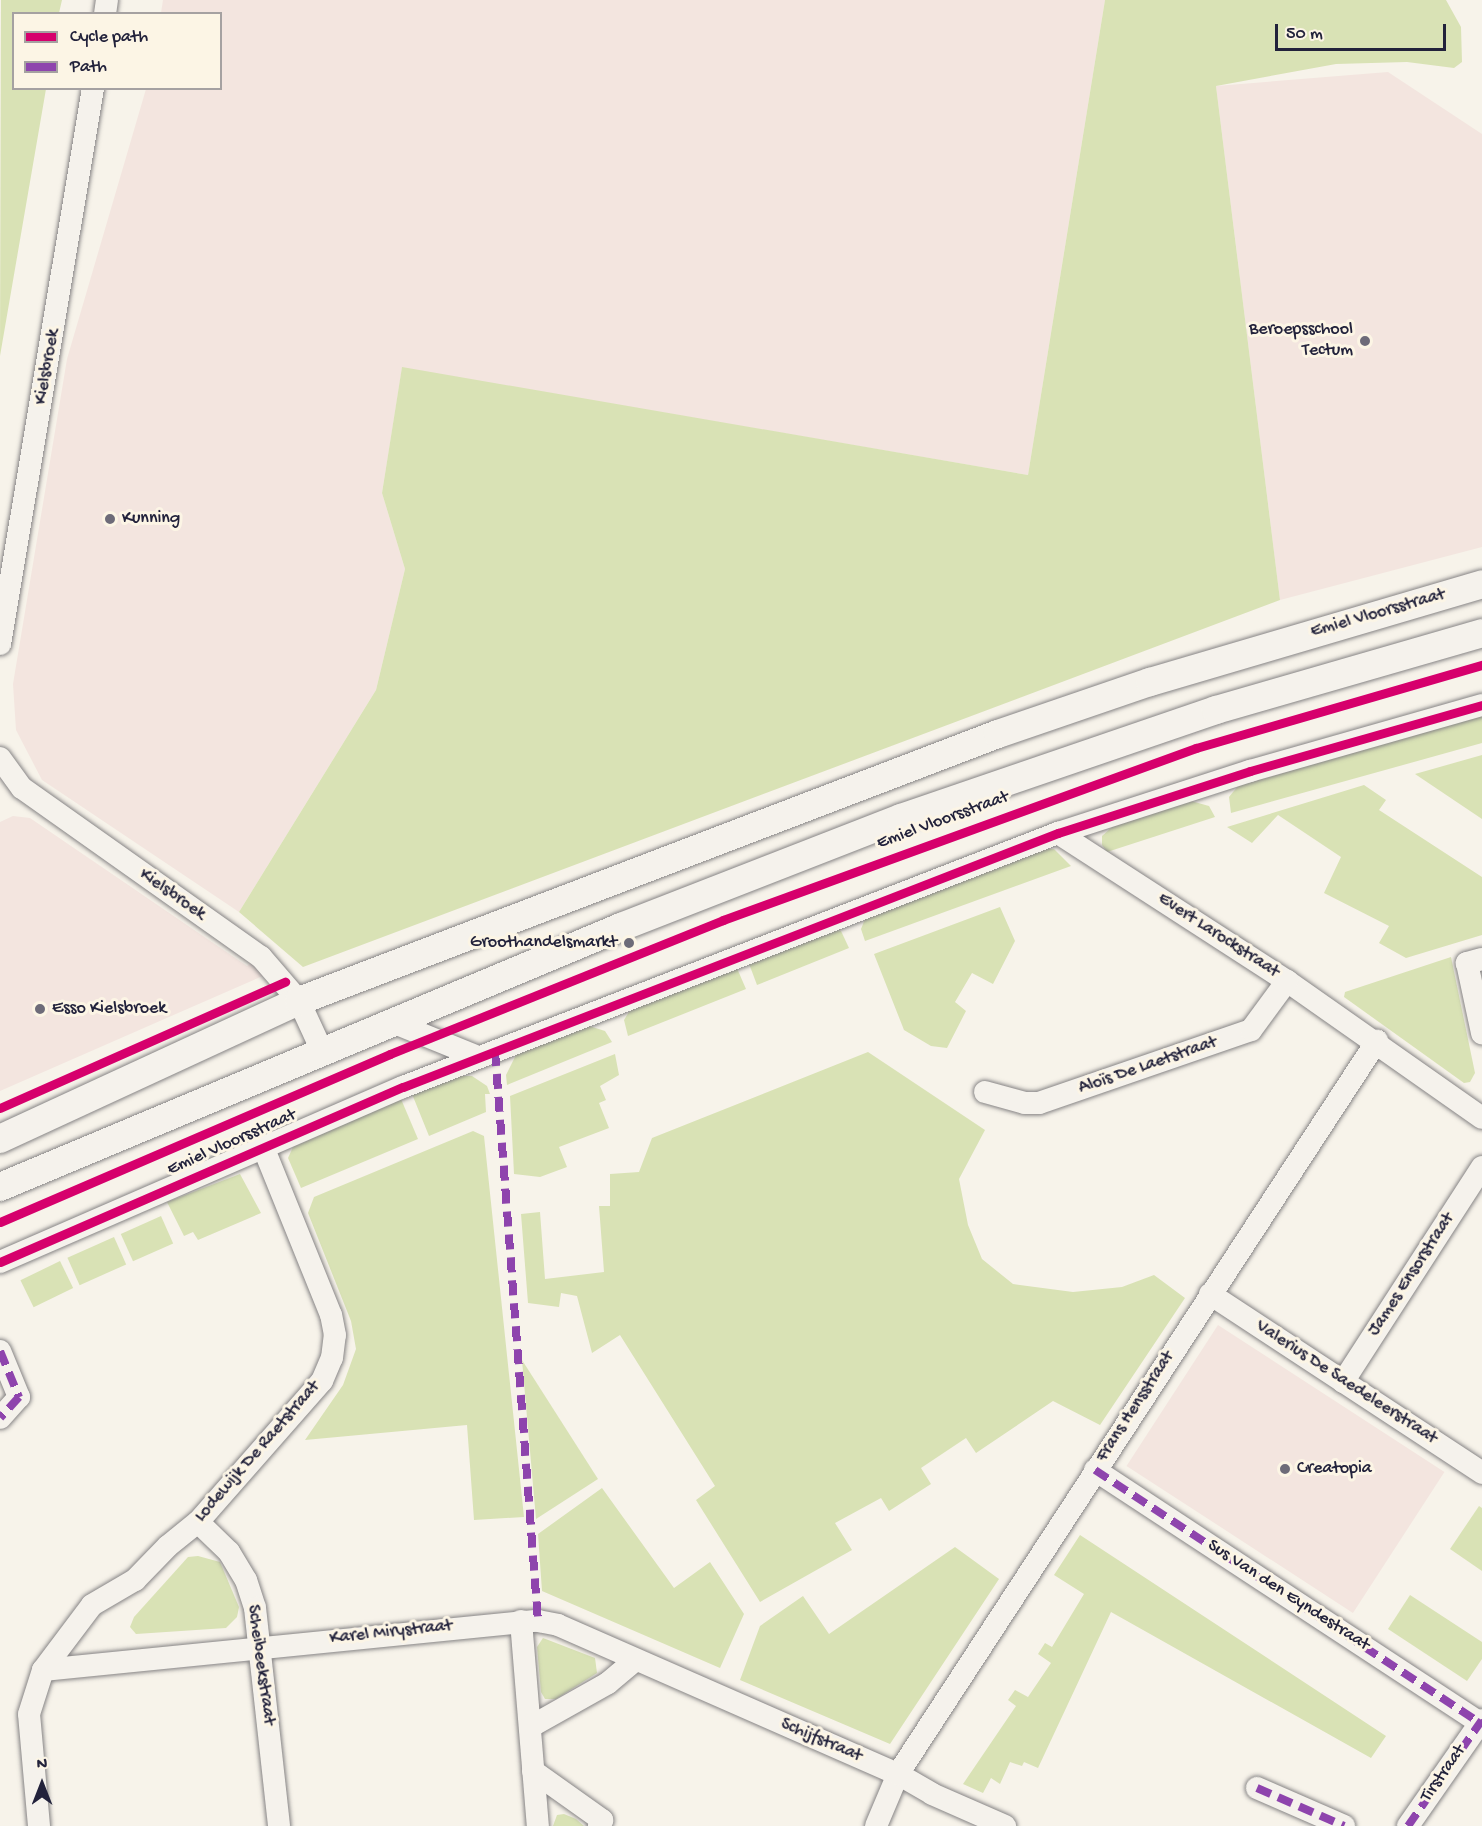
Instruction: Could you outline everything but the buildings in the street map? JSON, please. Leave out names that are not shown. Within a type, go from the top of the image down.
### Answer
[{"type":"street","name":"Kielsbroek","points":[[0,645],[93,90]]},
{"type":"street","name":"Emiel Vloorsstraat","points":[[0,1139],[299,1001],[998,734],[1150,682],[1482,584]]},
{"type":"street","name":"Emiel Vloorsstraat","points":[[0,1186],[392,1022],[749,877],[1058,761],[1352,668],[1482,633]]},
{"type":"street","name":"Emiel Vloorsstraat","points":[[0,1262],[262,1147],[478,1057],[1058,833],[1250,771],[1482,705]]},
{"type":"street","name":"Kielsbroek","points":[[0,758],[22,788],[261,957],[299,1001],[322,1051]]},
{"type":"street","name":"Evert Larockstraat","points":[[1058,833],[1377,1041],[1482,1118]]},
{"type":"street","points":[[1475,961],[1482,1033]]},
{"type":"street","name":"Aloïs De Laetstraat","points":[[985,1092],[1025,1103],[1039,1103],[1251,1030],[1287,981]]},
{"type":"street","points":[[392,1022],[478,1057]]},
{"type":"street","name":"Frans Hensstraat","points":[[876,1826],[897,1774],[1377,1041]]},
{"type":"street","name":"Lodewijk De Raetstraat","points":[[39,1826],[29,1714],[43,1670],[92,1605],[135,1580],[168,1546],[198,1522],[322,1381],[332,1358],[335,1335],[332,1315],[262,1147]]},
{"type":"street","name":"James Ensorstraat","points":[[1343,1382],[1482,1167]]},
{"type":"street","name":"Valerius De Saedeleerstraat","points":[[1210,1294],[1343,1382],[1480,1468]]},
{"type":"street","points":[[0,1351],[19,1397],[0,1418]]},
{"type":"street","name":"Sus Van den Eyndestraat","points":[[1095,1470],[1481,1721]]},
{"type":"street","name":"Scheibeekstraat","points":[[198,1522],[229,1552],[246,1581],[255,1608],[262,1650],[279,1826]]},
{"type":"street","points":[[521,1622],[538,1826]]},
{"type":"street","name":"Schijfstraat","points":[[521,1622],[558,1625],[897,1774],[932,1794],[1005,1826]]},
{"type":"street","name":"Karel Mirystraat","points":[[262,1650],[301,1642],[521,1622]]},
{"type":"street","points":[[43,1670],[262,1650]]},
{"type":"street","points":[[530,1727],[608,1683],[634,1660]]},
{"type":"street","name":"Tirstraat","points":[[1408,1826],[1481,1721]]},
{"type":"street","points":[[533,1771],[602,1820],[599,1826]]},
{"type":"street","points":[[1257,1788],[1344,1826]]},
{"type":"shaded area","points":[[163,0],[1105,0],[1028,475],[402,368],[382,493],[405,569],[376,690],[239,912],[42,780],[16,730],[13,684],[67,359],[146,90],[222,90],[222,12],[161,12]]},
{"type":"shaded area","name":"Beroepsschool Tectum","points":[[1388,72],[1482,134],[1482,547],[1280,600],[1216,86]]},
{"type":"shaded area","points":[[13,816],[30,818],[247,966],[261,957],[274,971],[0,1091],[0,822]]},
{"type":"shaded area","name":"Creatopia","points":[[1218,1325],[1444,1472],[1353,1613],[1127,1466]]},
{"type":"green space","points":[[1,0],[62,0],[59,12],[12,12],[12,90],[46,90],[0,356]]},
{"type":"green space","points":[[1105,0],[1446,0],[1461,27],[1462,62],[1454,68],[1407,62],[1336,64],[1216,86],[1280,600],[303,967],[239,912],[376,690],[405,569],[382,493],[402,367],[1028,475]]},
{"type":"green space","points":[[1482,715],[1482,743],[1231,813],[1229,797],[1238,786]]},
{"type":"green space","points":[[1482,755],[1482,819],[1415,774]]},
{"type":"green space","points":[[1364,785],[1386,800],[1379,810],[1482,877],[1482,935],[1406,958],[1379,943],[1389,926],[1324,893],[1341,857],[1278,815],[1252,843],[1227,827]]},
{"type":"green space","points":[[1191,801],[1209,806],[1215,817],[1107,852],[1102,845],[1102,836],[1112,827]]},
{"type":"green space","points":[[1043,849],[1054,849],[1071,866],[865,941],[861,929],[865,919]]},
{"type":"green space","points":[[1000,907],[1015,941],[993,984],[972,973],[955,1002],[966,1011],[947,1048],[931,1046],[904,1030],[874,954]]},
{"type":"green space","points":[[833,929],[841,931],[849,948],[757,985],[748,961]]},
{"type":"green space","points":[[1451,957],[1475,1073],[1470,1082],[1464,1083],[1344,997],[1345,992]]},
{"type":"green space","points":[[736,966],[746,989],[628,1036],[624,1020],[632,1007]]},
{"type":"green space","points":[[586,1025],[605,1031],[612,1042],[507,1085],[506,1075],[516,1055]]},
{"type":"green space","points":[[868,1052],[985,1130],[959,1179],[968,1225],[982,1259],[1013,1284],[1073,1292],[1122,1287],[1154,1275],[1185,1298],[1100,1425],[1053,1401],[976,1453],[966,1438],[921,1468],[931,1484],[889,1511],[881,1498],[835,1523],[852,1550],[760,1602],[696,1500],[715,1486],[620,1335],[592,1353],[577,1296],[561,1293],[559,1307],[528,1303],[521,1214],[540,1212],[545,1279],[604,1272],[599,1206],[610,1206],[610,1174],[639,1172],[652,1138]]},
{"type":"green space","points":[[615,1054],[619,1075],[600,1086],[606,1100],[599,1103],[609,1128],[559,1147],[567,1167],[540,1177],[514,1174],[510,1096]]},
{"type":"green space","points":[[461,1076],[472,1076],[487,1086],[490,1094],[485,1094],[486,1112],[429,1136],[412,1094]]},
{"type":"green space","points":[[401,1099],[418,1139],[301,1188],[288,1158],[293,1147]]},
{"type":"green space","points":[[473,1131],[484,1136],[524,1517],[474,1520],[467,1425],[305,1440],[343,1385],[356,1349],[351,1321],[308,1213],[314,1197]]},
{"type":"green space","points":[[240,1174],[261,1213],[198,1240],[193,1232],[184,1236],[167,1202]]},
{"type":"green space","points":[[161,1216],[173,1243],[133,1261],[121,1234]]},
{"type":"green space","points":[[114,1237],[126,1264],[80,1285],[67,1258]]},
{"type":"green space","points":[[60,1261],[73,1288],[34,1307],[20,1280]]},
{"type":"green space","points":[[522,1360],[598,1479],[536,1519]]},
{"type":"green space","points":[[602,1488],[674,1588],[710,1562],[744,1614],[720,1668],[542,1591],[538,1534]]},
{"type":"green space","points":[[1479,1506],[1482,1508],[1482,1571],[1450,1549]]},
{"type":"green space","points":[[1080,1535],[1386,1736],[1371,1758],[1111,1612],[1038,1768],[1024,1762],[1022,1766],[1010,1762],[1000,1784],[991,1778],[983,1793],[963,1784],[1016,1706],[1008,1700],[1015,1690],[1028,1697],[1051,1663],[1038,1654],[1045,1643],[1052,1647],[1084,1594],[1054,1575]]},
{"type":"green space","points":[[955,1547],[999,1579],[890,1744],[740,1680],[760,1626],[803,1596],[829,1634]]},
{"type":"green space","points":[[198,1556],[220,1562],[239,1607],[237,1617],[226,1628],[136,1634],[130,1627],[134,1617],[188,1557]]},
{"type":"green space","points":[[1410,1595],[1482,1642],[1482,1659],[1467,1681],[1388,1629]]},
{"type":"green space","points":[[543,1638],[595,1658],[597,1673],[556,1699],[545,1699],[541,1692],[537,1647]]},
{"type":"green space","points":[[564,1814],[576,1819],[584,1826],[553,1826],[557,1815]]},
{"type":"marked path","points":[[495,1051],[538,1621]]},
{"type":"marked path","points":[[0,1351],[19,1397],[0,1418]]},
{"type":"marked path","points":[[1095,1470],[1480,1723]]},
{"type":"marked path","points":[[1408,1826],[1482,1720]]},
{"type":"marked path","points":[[1257,1788],[1344,1826]]},
{"type":"cycle path","points":[[0,1222],[390,1054],[723,920],[1196,748],[1482,665]]},
{"type":"cycle path","points":[[0,1262],[403,1087],[1058,833],[1250,771],[1482,705]]},
{"type":"cycle path","points":[[0,1108],[285,982]]},
{"type":"place","name":"Beroepsschool Tectum","points":[[1365,341]]},
{"type":"place","name":"Kunning","points":[[110,519]]},
{"type":"place","name":"Groothandelsmarkt","points":[[629,943]]},
{"type":"place","name":"Esso Kielsbroek","points":[[40,1009]]},
{"type":"place","name":"Creatopia","points":[[1285,1469]]}]
